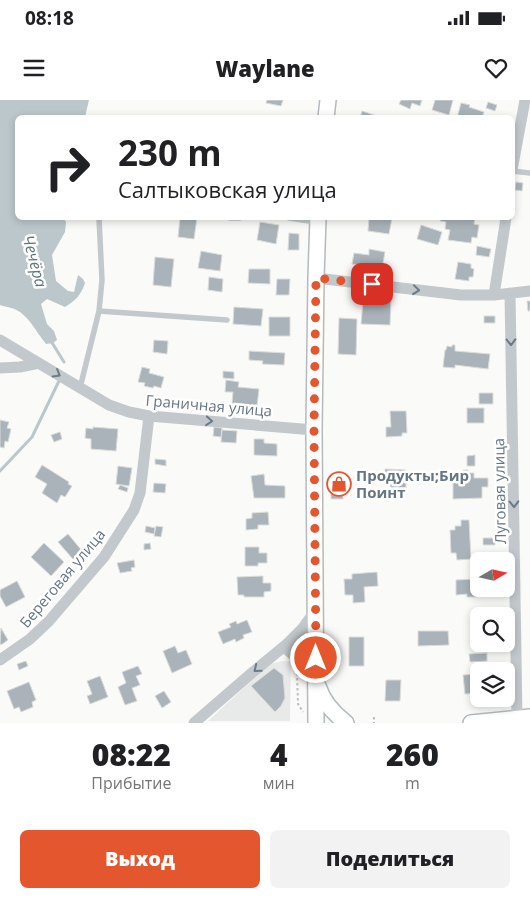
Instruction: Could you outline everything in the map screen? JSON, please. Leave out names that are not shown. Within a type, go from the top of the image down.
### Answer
[{"type":"main road","points":[[326,115],[328,100]]},
{"type":"main road","points":[[311,720],[316,678],[314,430],[318,220]]},
{"type":"main road","points":[[316,678],[320,693],[331,711],[346,723]]},
{"type":"main road","points":[[471,723],[524,717]]},
{"type":"street","points":[[515,155],[525,100]]},
{"type":"street","points":[[494,295],[506,220]]},
{"type":"street","points":[[316,278],[461,295],[494,295],[530,290]]},
{"type":"street","name":"Луговая улица","points":[[510,293],[524,717]]},
{"type":"street","name":"Граничная улица","points":[[0,340],[109,405],[129,412],[149,416],[314,430]]},
{"type":"street","points":[[0,368],[20,367],[39,363]]},
{"type":"street","name":"Береговая улица","points":[[0,660],[30,639],[49,621],[104,556],[134,510],[140,493],[149,416]]},
{"type":"street","points":[[194,723],[284,647],[302,629],[316,610]]},
{"type":"street","points":[[284,647],[316,678]]},
{"type":"lane","points":[[515,171],[530,173]]},
{"type":"lane","points":[[80,388],[99,311],[102,280],[99,220]]},
{"type":"lane","points":[[99,311],[227,320]]},
{"type":"path","points":[[297,658],[298,704],[311,720]]},
{"type":"path","points":[[374,717],[374,723]]},
{"type":"shaded area","points":[[282,661],[291,662],[290,721],[208,721],[270,664]]},
{"type":"water","points":[[0,100],[89,100],[85,115],[15,115],[15,220],[64,220],[65,232],[52,255],[56,281],[68,291],[74,292],[78,275],[85,283],[82,291],[78,297],[65,307],[47,299],[41,304],[47,324],[54,331],[57,340],[53,343],[46,344],[31,323],[20,312],[0,305]]},
{"type":"building","points":[[267,100],[283,100],[281,106],[266,103]]},
{"type":"building","points":[[401,100],[422,100],[420,106],[412,103],[410,109],[399,104]]},
{"type":"building","points":[[435,100],[453,100],[449,115],[432,110]]},
{"type":"building","points":[[488,102],[497,105],[495,111],[486,108]]},
{"type":"building","points":[[461,103],[484,112],[483,115],[458,115]]},
{"type":"building","points":[[362,111],[374,115],[361,115]]},
{"type":"building","points":[[516,182],[523,183],[522,191],[515,190]]},
{"type":"building","points":[[180,220],[197,220],[194,239],[178,237]]},
{"type":"building","points":[[369,220],[392,220],[389,234],[368,231]]},
{"type":"building","points":[[475,220],[474,224],[479,225],[477,238],[472,237],[471,243],[448,240],[450,230],[445,229],[446,222],[440,221]]},
{"type":"building","points":[[260,222],[279,225],[276,244],[257,240]]},
{"type":"building","points":[[421,225],[442,232],[438,245],[417,239]]},
{"type":"building","points":[[289,233],[299,234],[299,250],[288,250]]},
{"type":"building","points":[[477,246],[491,249],[489,257],[476,255]]},
{"type":"building","points":[[369,249],[385,252],[382,269],[352,264],[354,253],[369,255]]},
{"type":"building","points":[[201,251],[222,255],[220,271],[198,268]]},
{"type":"building","points":[[155,257],[174,259],[171,287],[153,285]]},
{"type":"building","points":[[458,262],[471,264],[471,268],[474,269],[473,277],[469,277],[469,281],[455,279]]},
{"type":"building","points":[[249,269],[270,269],[270,284],[248,283]]},
{"type":"building","points":[[209,277],[223,279],[222,292],[208,290]]},
{"type":"building","points":[[277,279],[290,279],[289,295],[276,295]]},
{"type":"building","points":[[375,296],[386,296],[386,299],[391,299],[390,325],[361,324],[363,301],[375,301]]},
{"type":"building","points":[[527,301],[530,301],[530,311],[528,311]]},
{"type":"building","points":[[234,307],[263,309],[261,326],[233,324]]},
{"type":"building","points":[[484,316],[495,316],[495,323],[484,323]]},
{"type":"building","points":[[269,317],[290,317],[290,336],[269,336]]},
{"type":"building","points":[[339,318],[357,319],[356,355],[338,354]]},
{"type":"building","points":[[154,340],[168,341],[167,354],[153,352]]},
{"type":"building","points":[[452,345],[455,345],[455,351],[490,354],[488,369],[455,365],[455,368],[443,367],[445,350],[447,346],[452,347]]},
{"type":"building","points":[[249,351],[285,353],[284,365],[262,364],[263,361],[249,360]]},
{"type":"building","points":[[142,367],[150,369],[149,373],[164,377],[161,388],[144,386],[145,383],[138,382]]},
{"type":"building","points":[[223,371],[234,372],[234,379],[223,378]]},
{"type":"building","points":[[226,380],[239,382],[238,387],[259,389],[257,406],[232,403],[233,392],[225,392]]},
{"type":"building","points":[[479,393],[493,393],[493,404],[479,404]]},
{"type":"building","points":[[467,408],[484,408],[484,423],[467,423]]},
{"type":"building","points":[[390,411],[406,411],[407,433],[402,433],[402,436],[386,437],[386,427],[391,427]]},
{"type":"building","points":[[0,420],[9,422],[7,428],[11,429],[8,442],[5,441],[4,448],[0,447]]},
{"type":"building","points":[[93,427],[118,429],[116,451],[91,449],[91,439],[85,438],[86,428],[93,429]]},
{"type":"building","points":[[214,427],[222,428],[221,437],[213,436]]},
{"type":"building","points":[[222,430],[237,431],[236,443],[221,442]]},
{"type":"building","points":[[60,432],[62,439],[54,442],[51,435]]},
{"type":"building","points":[[254,439],[264,439],[264,443],[277,444],[277,456],[254,455]]},
{"type":"building","points":[[475,455],[475,466],[467,466],[467,456]]},
{"type":"building","points":[[155,459],[166,460],[166,466],[155,464]]},
{"type":"building","points":[[42,465],[69,482],[68,484],[72,486],[65,497],[61,495],[57,503],[42,493],[47,484],[35,477]]},
{"type":"building","points":[[118,466],[132,468],[129,486],[116,484]]},
{"type":"building","points":[[385,469],[406,470],[406,488],[390,487],[390,476],[385,476]]},
{"type":"building","points":[[463,470],[468,470],[468,473],[474,473],[474,478],[488,478],[488,487],[482,487],[482,498],[453,499],[453,478],[463,478]]},
{"type":"building","points":[[264,474],[265,485],[285,486],[285,498],[254,498],[251,476]]},
{"type":"building","points":[[154,483],[166,484],[165,493],[153,492]]},
{"type":"building","points":[[331,483],[343,483],[343,499],[331,499]]},
{"type":"building","points":[[120,485],[128,488],[127,492],[118,489]]},
{"type":"building","points":[[268,512],[269,525],[258,525],[258,529],[246,530],[246,519],[252,518],[252,513]]},
{"type":"building","points":[[461,520],[469,520],[470,559],[457,560],[456,553],[451,553],[450,530],[455,530],[455,526],[461,526]]},
{"type":"building","points":[[146,526],[155,528],[154,534],[145,532]]},
{"type":"building","points":[[156,526],[163,527],[161,537],[154,536]]},
{"type":"building","points":[[68,534],[88,558],[79,566],[58,542]]},
{"type":"building","points":[[483,538],[495,538],[495,545],[483,545]]},
{"type":"building","points":[[44,543],[64,562],[51,576],[31,557]]},
{"type":"building","points":[[150,543],[151,549],[144,550],[144,544]]},
{"type":"building","points":[[245,547],[259,547],[259,553],[267,553],[267,563],[258,563],[258,566],[245,566]]},
{"type":"building","points":[[134,560],[135,567],[131,568],[132,571],[120,573],[117,563]]},
{"type":"building","points":[[377,572],[378,586],[364,587],[365,602],[353,603],[353,595],[345,595],[344,579],[352,579],[352,574]]},
{"type":"building","points":[[263,576],[263,583],[271,583],[271,591],[264,592],[264,597],[244,597],[244,595],[238,595],[237,577]]},
{"type":"building","points":[[470,579],[470,597],[467,597],[467,594],[456,595],[456,580]]},
{"type":"building","points":[[17,581],[25,597],[6,607],[0,596],[0,590]]},
{"type":"building","points":[[247,620],[252,632],[243,635],[244,638],[236,642],[235,639],[223,644],[218,632],[231,627],[229,624],[236,621],[237,624]]},
{"type":"building","points":[[1,628],[8,640],[1,645],[0,643]]},
{"type":"building","points":[[418,631],[448,631],[449,645],[418,646]]},
{"type":"building","points":[[349,637],[364,637],[364,666],[349,666]]},
{"type":"building","points":[[175,646],[178,653],[186,650],[192,664],[172,673],[163,651]]},
{"type":"building","points":[[487,653],[487,661],[470,662],[469,654]]},
{"type":"building","points":[[26,661],[28,666],[19,670],[17,664]]},
{"type":"building","points":[[138,666],[142,674],[136,676],[140,685],[132,688],[137,701],[125,705],[118,687],[126,683],[122,672]]},
{"type":"building","points":[[274,668],[283,675],[285,698],[275,712],[251,686]]},
{"type":"building","points":[[463,675],[470,675],[470,694],[465,694]]},
{"type":"building","points":[[100,676],[108,697],[90,704],[87,696],[92,694],[87,681]]},
{"type":"building","points":[[386,680],[401,680],[400,701],[385,701]]},
{"type":"building","points":[[29,682],[36,700],[32,702],[33,707],[21,712],[19,707],[14,709],[7,691]]},
{"type":"building","points":[[164,691],[171,702],[162,708],[155,696]]},
{"type":"waterway","name":"Чечёра","points":[[51,341],[64,362]]},
{"type":"waterway","name":"Чечёра","points":[[0,471],[32,437],[59,381]]},
{"type":"place","name":"Продукты;Бир Поинт","points":[[339,484]]},
{"type":"route","points":[[316,658],[314,430],[316,278],[372,284]]}]
